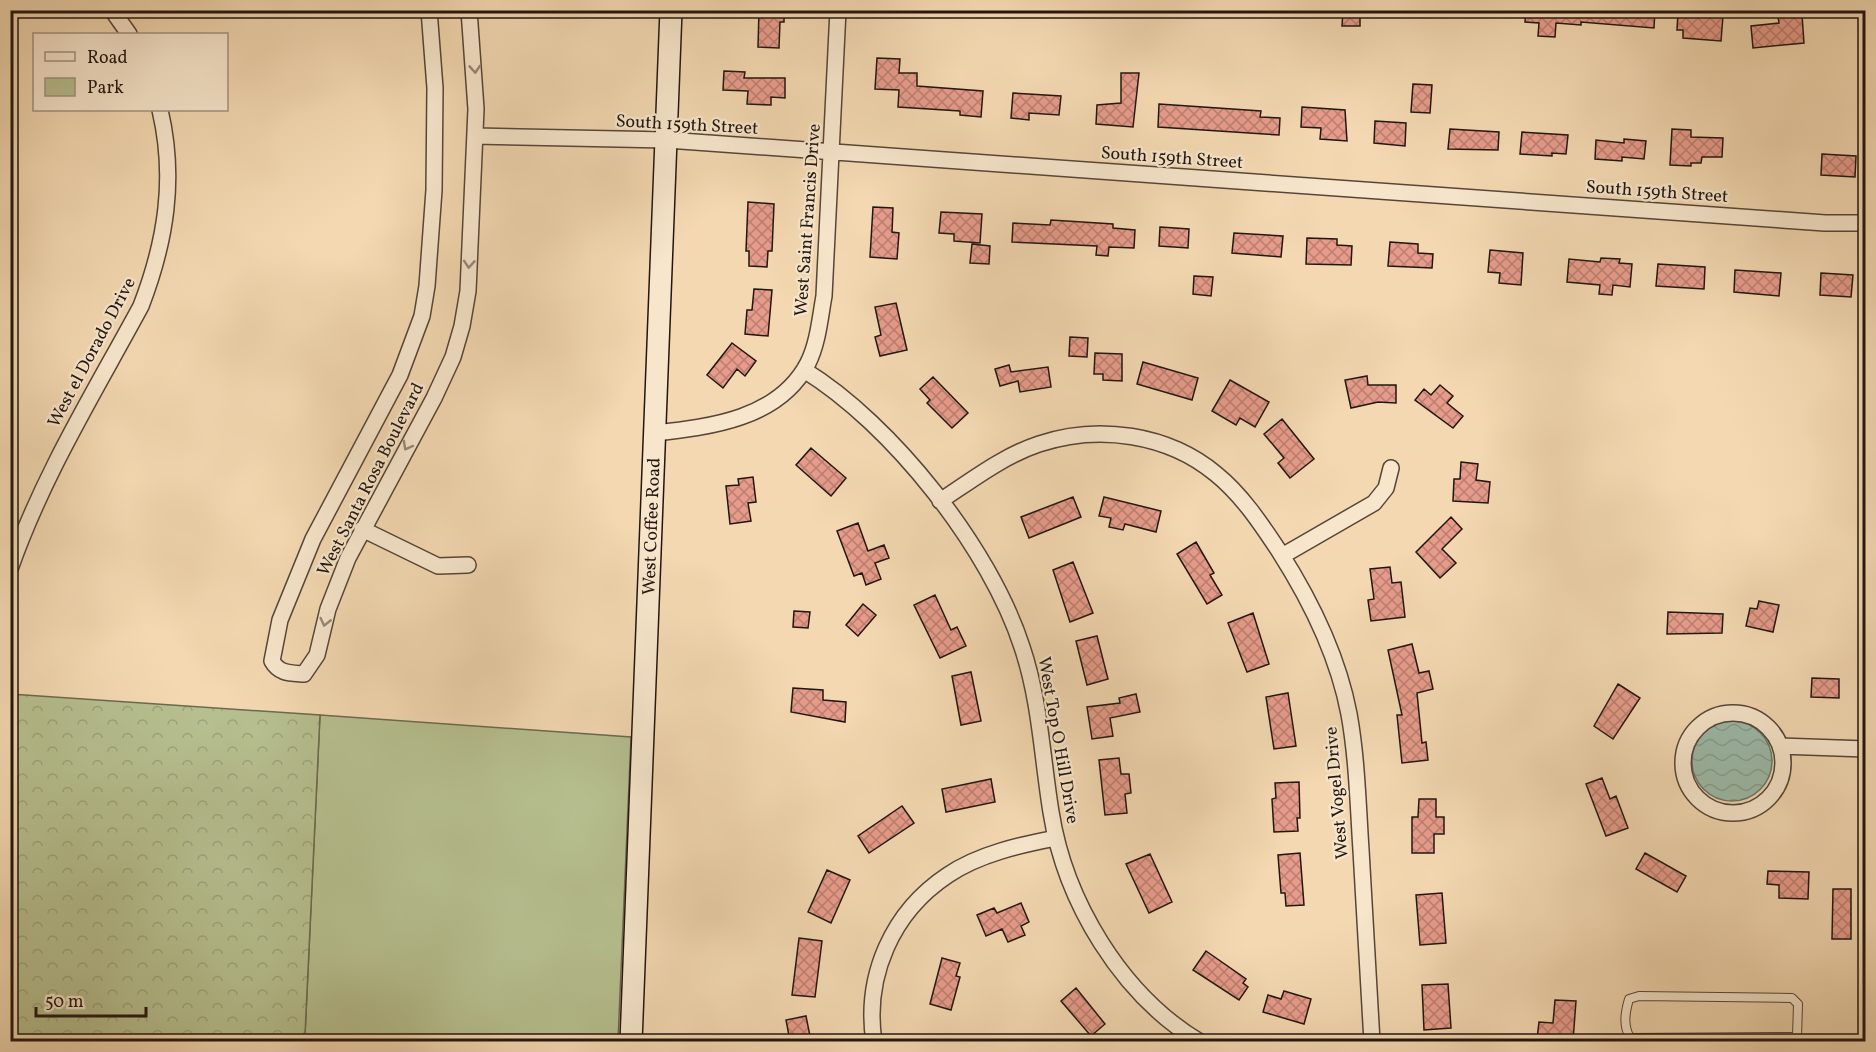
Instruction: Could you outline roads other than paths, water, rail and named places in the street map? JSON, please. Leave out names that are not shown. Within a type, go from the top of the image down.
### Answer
[{"type":"street","points":[[112,10],[128,33]]},
{"type":"street","name":"West Santa Rosa Boulevard","points":[[429,10],[435,88],[434,190],[427,286],[422,316],[400,375],[334,495],[299,572],[280,621],[272,653],[273,665],[281,671],[304,674],[314,664],[334,591],[362,529],[453,357],[468,291],[476,79],[469,10]]},
{"type":"street","name":"West Coffee Road","points":[[631,1041],[672,10]]},
{"type":"street","name":"West Saint Francis Drive","points":[[655,433],[703,428],[740,418],[776,399],[804,370],[817,336],[824,296],[838,10]]},
{"type":"street","name":"West el Dorado Drive","points":[[10,568],[29,516],[48,475],[141,306],[152,278],[162,243],[168,198],[167,140],[160,111]]},
{"type":"street","name":"South 159th Street","points":[[475,136],[667,140],[1825,223],[1866,224]]},
{"type":"street","name":"West Top O Hill Drive","points":[[804,370],[828,385],[909,463],[940,501],[993,579],[1023,648],[1038,713],[1056,838],[1068,875],[1084,911],[1124,974],[1170,1021],[1200,1041]]},
{"type":"street","name":"West Vogel Drive","points":[[940,501],[996,464],[1040,443],[1089,435],[1134,436],[1152,440],[1185,454],[1217,475],[1260,523],[1282,556],[1320,625],[1336,664],[1349,713],[1359,812],[1372,1041]]},
{"type":"street","points":[[1282,556],[1374,502],[1386,488],[1391,468]]},
{"type":"street","points":[[362,529],[438,566],[468,565]]},
{"type":"street","points":[[1735,712],[1758,719],[1775,735],[1780,746],[1783,766],[1778,785],[1771,796],[1749,811],[1736,814],[1710,808],[1699,801],[1685,779],[1683,754],[1687,742],[1697,728],[1712,717],[1735,712]]},
{"type":"street","points":[[1780,746],[1866,748]]},
{"type":"street","points":[[874,1041],[871,1014],[876,973],[886,945],[916,903],[948,874],[967,864],[1011,848],[1056,838]]},
{"type":"lane","points":[[1639,996],[1792,998],[1798,1004],[1797,1039],[1630,1040],[1625,1029],[1626,1012],[1629,999],[1639,996]]},
{"type":"water","points":[[1732,721],[1747,724],[1760,733],[1769,746],[1772,761],[1769,776],[1760,789],[1747,798],[1732,801],[1717,798],[1704,789],[1695,776],[1692,761],[1695,746],[1704,733],[1717,724]]}]
